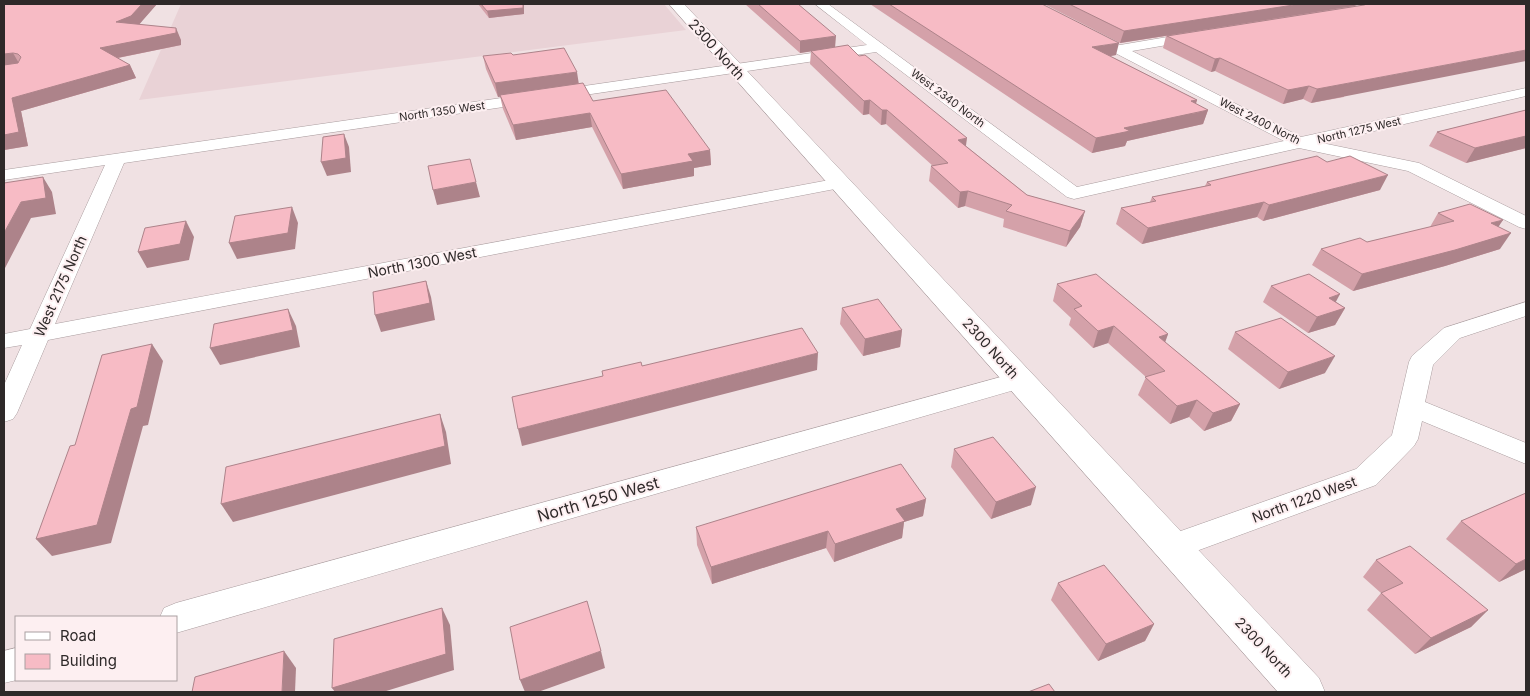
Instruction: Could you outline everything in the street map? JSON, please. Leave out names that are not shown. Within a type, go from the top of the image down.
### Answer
[{"type":"street","name":"2300 North","points":[[676,4],[1305,692]]},
{"type":"street","name":"West 2340 North","points":[[822,4],[1074,193]]},
{"type":"street","name":"West 2400 North","points":[[1031,4],[1300,143],[1413,168],[1526,223]]},
{"type":"street","points":[[1120,49],[1205,35]]},
{"type":"street","name":"North 1350 West","points":[[4,175],[880,47]]},
{"type":"street","name":"North 1275 West","points":[[1074,193],[1526,92]]},
{"type":"street","name":"West 2175 North","points":[[4,413],[117,159]]},
{"type":"street","name":"North 1300 West","points":[[4,341],[840,183]]},
{"type":"street","name":"North 1220 West","points":[[1172,547],[1366,477],[1405,439],[1421,362],[1452,332],[1526,309]]},
{"type":"street","name":"North 1250 West","points":[[178,617],[1019,380]]},
{"type":"street","points":[[1412,407],[1526,454]]},
{"type":"shaded area","points":[[181,4],[664,4],[686,30],[139,100]]},
{"type":"building","points":[[4,4],[142,4],[131,16],[116,22],[176,28],[176,33],[100,48],[130,65],[12,98],[19,132],[4,135],[4,65],[18,63],[21,57],[13,53],[4,54]]},
{"type":"building","points":[[481,4],[523,4],[523,8],[487,11]]},
{"type":"building","points":[[758,4],[798,4],[836,36],[800,41]]},
{"type":"building","points":[[889,4],[1042,4],[1119,43],[1092,47],[1197,100],[1191,101],[1208,110],[1124,128],[1130,131],[1096,138]]},
{"type":"building","points":[[1069,4],[1300,4],[1124,31]]},
{"type":"building","points":[[1526,4],[1526,50],[1317,89],[1309,86],[1288,90],[1220,58],[1215,59],[1167,36],[1364,5]]},
{"type":"building","points":[[848,45],[859,56],[865,55],[967,138],[958,140],[1027,195],[1085,211],[1070,231],[1006,211],[1012,205],[968,191],[960,192],[931,166],[948,163],[887,110],[882,110],[870,100],[864,101],[811,51]]},
{"type":"building","points":[[564,48],[577,72],[495,83],[483,56],[511,53],[513,55]]},
{"type":"building","points":[[583,83],[593,101],[666,90],[710,150],[688,154],[693,161],[621,174],[590,113],[513,125],[500,95]]},
{"type":"building","points":[[1526,110],[1526,136],[1475,148],[1437,132]]},
{"type":"building","points":[[344,134],[346,158],[321,162],[323,137]]},
{"type":"building","points":[[1317,156],[1327,162],[1350,156],[1388,175],[1269,205],[1264,202],[1148,228],[1121,208],[1156,201],[1152,197],[1211,185],[1207,182]]},
{"type":"building","points":[[470,159],[476,182],[433,190],[428,166]]},
{"type":"building","points":[[43,177],[46,198],[21,202],[4,233],[4,183]]},
{"type":"building","points":[[1470,204],[1503,220],[1491,223],[1511,233],[1455,250],[1362,274],[1321,249],[1360,238],[1367,242],[1454,221],[1438,213]]},
{"type":"building","points":[[292,207],[288,233],[229,243],[235,216]]},
{"type":"building","points":[[186,221],[180,244],[138,252],[145,228]]},
{"type":"building","points":[[1096,274],[1168,334],[1159,337],[1240,404],[1213,413],[1197,400],[1177,406],[1145,377],[1165,371],[1114,326],[1098,331],[1074,309],[1082,306],[1057,284]]},
{"type":"building","points":[[1309,274],[1340,294],[1329,298],[1345,308],[1317,317],[1271,286]]},
{"type":"building","points":[[426,281],[430,303],[375,315],[373,292]]},
{"type":"building","points":[[878,299],[902,330],[865,339],[842,308]]},
{"type":"building","points":[[288,309],[293,330],[210,348],[214,324]]},
{"type":"building","points":[[1281,318],[1335,356],[1288,372],[1235,332]]},
{"type":"building","points":[[802,328],[818,353],[518,429],[512,397],[603,376],[602,371],[641,362],[642,366]]},
{"type":"building","points":[[152,344],[137,407],[131,409],[97,525],[36,539],[70,446],[75,445],[102,355]]},
{"type":"building","points":[[440,414],[445,446],[221,504],[226,467]]},
{"type":"building","points":[[993,437],[1036,487],[996,502],[954,449]]},
{"type":"building","points":[[901,464],[926,499],[896,509],[905,521],[835,544],[828,531],[711,567],[696,527]]},
{"type":"building","points":[[1526,493],[1526,559],[1516,564],[1461,521]]},
{"type":"building","points":[[1410,546],[1488,610],[1431,638],[1381,593],[1403,583],[1376,560]]},
{"type":"building","points":[[1104,565],[1154,624],[1106,644],[1058,583]]},
{"type":"building","points":[[587,601],[601,651],[520,680],[510,627]]},
{"type":"building","points":[[442,608],[446,654],[332,688],[334,639]]},
{"type":"building","points":[[284,651],[282,692],[192,692],[195,677]]},
{"type":"building","points":[[1049,684],[1055,692],[1028,692]]}]
